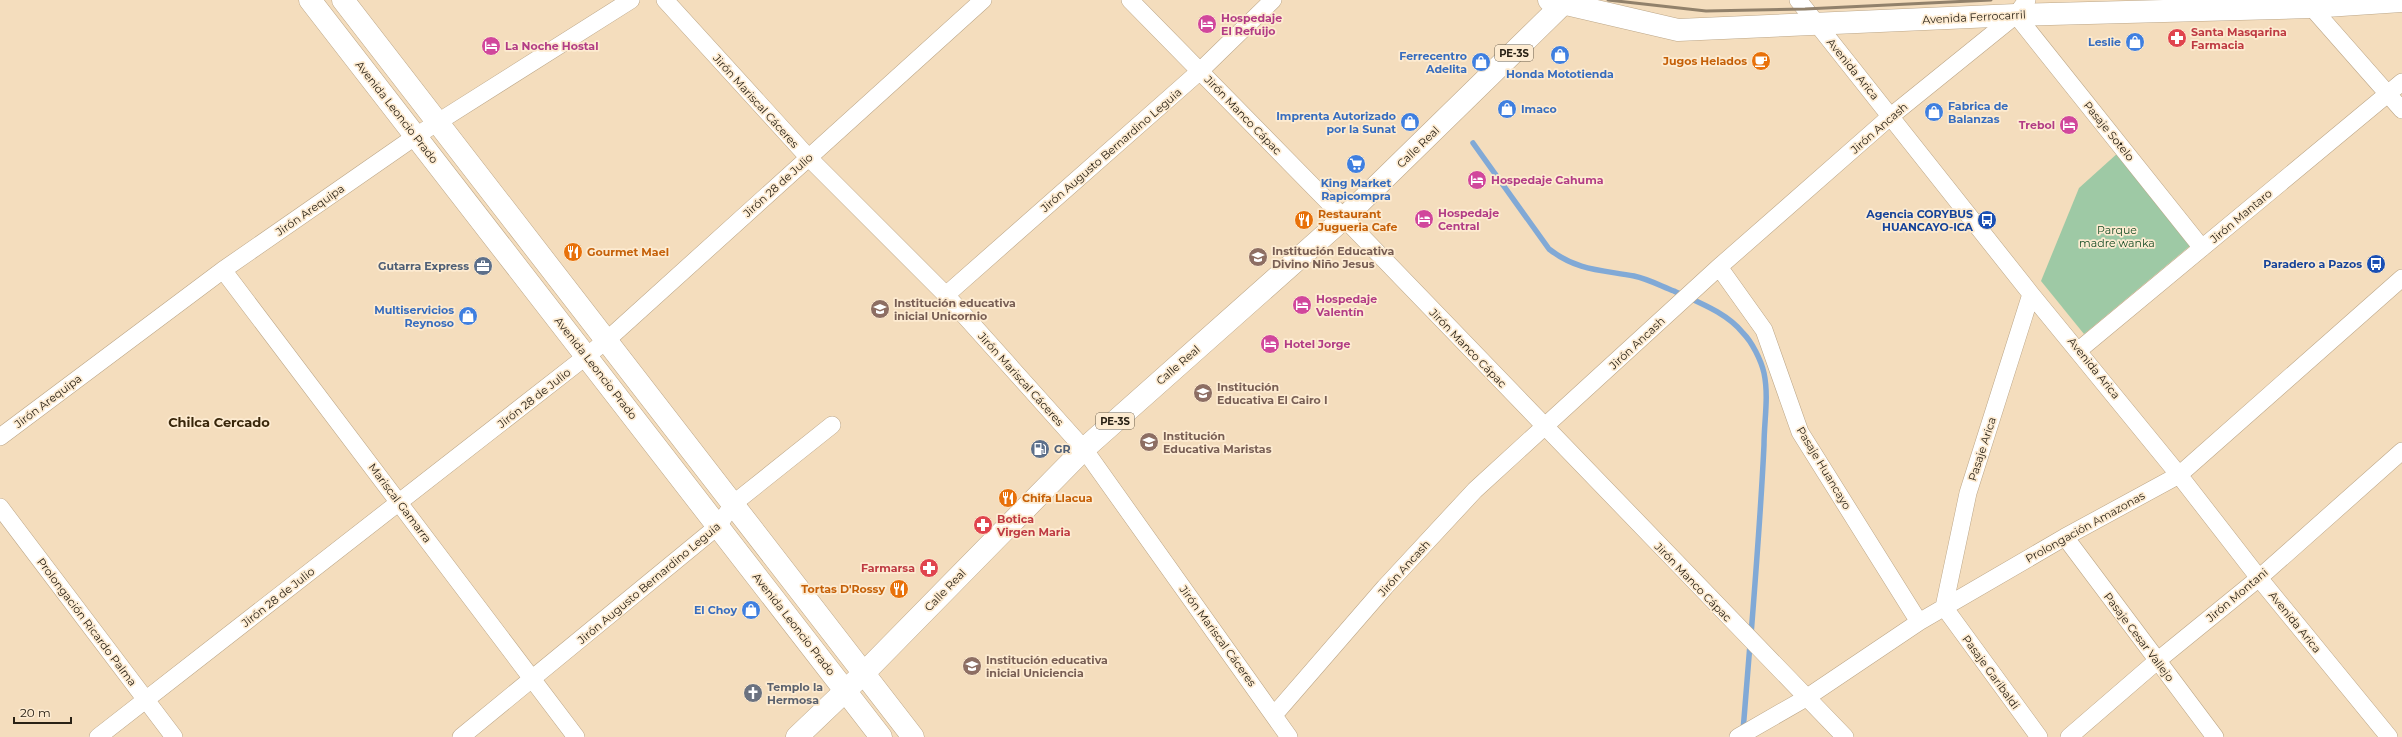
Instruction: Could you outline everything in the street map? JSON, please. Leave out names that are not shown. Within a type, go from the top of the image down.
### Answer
[{"type":"main road","name":"Avenida Leoncio Prado","points":[[310,0],[881,737]]},
{"type":"main road","name":"Avenida Ferrocarril","points":[[1560,1],[1678,30],[1818,25],[2021,8],[2402,1]]},
{"type":"main road","name":"Calle Real","points":[[797,737],[864,673],[1084,449],[1344,218],[1465,101],[1560,1]]},
{"type":"main road","points":[[327,21],[345,3],[913,737]]},
{"type":"street","name":"Jirón Arequipa","points":[[0,437],[223,270],[416,136],[631,0]]},
{"type":"street","name":"Jirón Mariscal Cáceres","points":[[664,0],[808,158],[946,296],[1084,449],[1289,737]]},
{"type":"street","name":"Jirón 28 de Julio","points":[[98,737],[145,699],[400,503],[606,340],[983,0]]},
{"type":"street","name":"Jirón Manco Cápac","points":[[1130,0],[1344,218],[1737,628],[1845,737]]},
{"type":"street","name":"Jirón Augusto Bernardino Leguia","points":[[946,296],[1200,71],[1273,0]]},
{"type":"street","name":"Avenida Arica","points":[[1798,0],[2031,294],[2079,350],[2180,475],[2258,578],[2389,737]]},
{"type":"street","points":[[2308,3],[2402,110]]},
{"type":"street","name":"Jirón Ancash","points":[[1274,714],[1386,587],[1475,490],[1719,267],[1891,116],[2021,8]]},
{"type":"street","name":"Pasaje Sotelo","points":[[2021,8],[2202,248]]},
{"type":"street","name":"Jirón Mantaro","points":[[2079,350],[2402,82]]},
{"type":"street","name":"Pasaje Huancayo","points":[[1719,267],[1764,330],[1800,432],[1919,622]]},
{"type":"street","name":"Mariscal Gamarra","points":[[223,270],[576,737]]},
{"type":"street","name":"Prolongación Amazonas","points":[[1738,737],[1806,698],[1919,622],[1944,607],[2065,537],[2180,475],[2402,278]]},
{"type":"street","name":"Pasaje Arica","points":[[1944,607],[1968,492],[2031,294]]},
{"type":"street","name":"Jirón Augusto Bernardino Leguia","points":[[461,737],[718,526],[733,504],[832,425]]},
{"type":"street","name":"Jirón Montani","points":[[2069,737],[2157,661],[2258,578],[2402,451]]},
{"type":"street","name":"Prolongación Ricardo Palma","points":[[0,507],[174,737]]},
{"type":"street","name":"Pasaje Cesar Vallejo","points":[[2065,537],[2214,737]]},
{"type":"street","name":"Pasaje Garibaldi","points":[[1944,607],[2039,737]]},
{"type":"green space","name":"Parque madre wanka","points":[[2119,152],[2191,245],[2084,334],[2041,281],[2079,188]]},
{"type":"waterway","points":[[1473,143],[1549,249],[1559,256],[1580,266],[1600,271],[1639,277],[1674,291],[1720,313],[1736,326],[1753,346],[1764,373],[1766,400],[1760,517],[1751,635]]},
{"type":"waterway","points":[[1743,731],[1750,644]]},
{"type":"railway","points":[[1608,0],[1706,11],[1805,9],[1991,0]]},
{"type":"place","name":"Hospedaje El Refuijo","points":[[1207,24]]},
{"type":"place","name":"Santa Masqarina Farmacia","points":[[2177,38]]},
{"type":"place","name":"Leslie","points":[[2135,42]]},
{"type":"place","name":"La Noche Hostal","points":[[491,46]]},
{"type":"place","name":"Honda Mototienda","points":[[1560,55]]},
{"type":"place","name":"Jugos Helados","points":[[1761,61]]},
{"type":"place","name":"Ferrecentro Adelita","points":[[1481,62]]},
{"type":"place","name":"Imaco","points":[[1507,109]]},
{"type":"place","name":"Fabrica de Balanzas","points":[[1934,112]]},
{"type":"place","name":"Imprenta Autorizado por la Sunat","points":[[1410,122]]},
{"type":"place","name":"Trebol","points":[[2069,125]]},
{"type":"place","name":"King Market Rapicompra","points":[[1356,164]]},
{"type":"place","name":"Hospedaje Cahuma","points":[[1477,180]]},
{"type":"place","name":"Hospedaje Central","points":[[1424,219]]},
{"type":"place","name":"Restaurant Jugueria Cafe","points":[[1304,220]]},
{"type":"place","name":"Agencia CORYBUS HUANCAYO-ICA","points":[[1987,220]]},
{"type":"place","name":"Gourmet Mael","points":[[573,252]]},
{"type":"place","name":"Institución Educativa Divino Niño Jesus","points":[[1258,257]]},
{"type":"place","name":"Paradero a Pazos","points":[[2376,264]]},
{"type":"place","name":"Gutarra Express","points":[[483,266]]},
{"type":"place","name":"Hospedaje Valentín","points":[[1302,305]]},
{"type":"place","name":"Institución educativa inicial Unicornio","points":[[880,309]]},
{"type":"place","name":"Multiservicios Reynoso","points":[[468,316]]},
{"type":"place","name":"Hotel Jorge","points":[[1270,344]]},
{"type":"place","name":"Institución Educativa El Cairo I","points":[[1203,393]]},
{"type":"place","name":"Institución Educativa Maristas","points":[[1149,442]]},
{"type":"place","name":"GR","points":[[1040,449]]},
{"type":"place","name":"Chifa Llacua","points":[[1008,498]]},
{"type":"place","name":"Botica Virgen Maria","points":[[983,525]]},
{"type":"place","name":"Farmarsa","points":[[929,568]]},
{"type":"place","name":"Tortas D'Rossy","points":[[899,589]]},
{"type":"place","name":"El Choy","points":[[751,610]]},
{"type":"place","name":"Institución educativa inicial Uniciencia","points":[[972,666]]},
{"type":"place","name":"Templo la Hermosa","points":[[753,693]]},
{"type":"district","name":"Chilca Cercado","points":[[219,422]]}]
